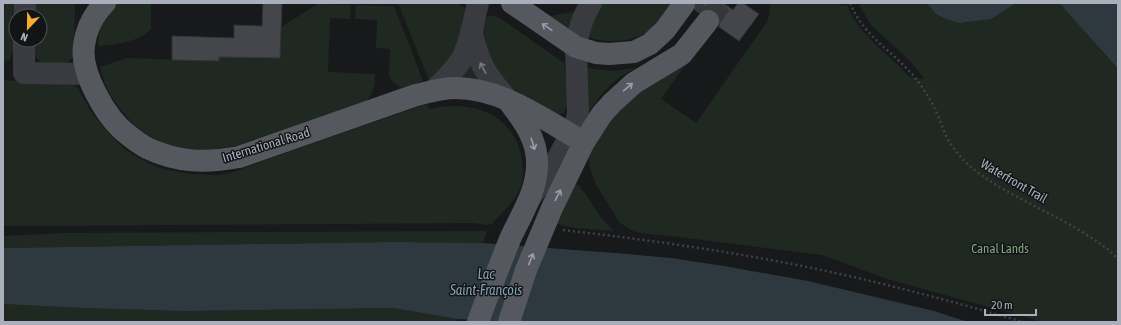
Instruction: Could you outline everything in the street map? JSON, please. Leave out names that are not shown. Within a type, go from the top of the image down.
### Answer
[{"type":"main road","points":[[82,3],[83,47]]},
{"type":"main road","name":"International Road","points":[[105,3],[92,19],[87,30],[83,47],[88,74],[97,94],[114,120],[126,134],[146,147],[180,160],[201,162],[239,157],[386,105],[434,90],[456,88],[480,91],[507,99],[577,138]]},
{"type":"main road","points":[[512,3],[576,47],[596,53],[615,54],[634,52],[643,48],[696,12]]},
{"type":"main road","points":[[509,322],[526,270],[550,230],[577,138],[634,83],[682,54],[696,12]]},
{"type":"main road","points":[[478,322],[498,268],[529,199],[537,172],[535,148],[524,122],[507,99]]},
{"type":"street","points":[[434,90],[455,69],[461,60],[469,42],[478,3]]},
{"type":"street","points":[[529,199],[556,162],[577,138],[576,47],[580,28],[590,3]]},
{"type":"street","points":[[471,31],[477,54],[483,68],[507,99]]},
{"type":"street","points":[[24,48],[24,73],[88,74]]},
{"type":"path","name":"Waterfront Trail","points":[[850,3],[859,22],[869,34],[905,67],[926,93],[938,114],[948,140],[970,167],[990,181],[1068,223],[1111,251],[1118,260]]},
{"type":"path","points":[[550,230],[670,243],[798,265],[897,287],[1023,322]]},
{"type":"green space","points":[[5,3],[16,3],[16,8],[8,8],[8,48],[15,48],[10,59],[3,62]]},
{"type":"green space","points":[[32,3],[75,3],[74,52],[72,58],[66,65],[45,64],[35,55],[33,48],[48,48],[48,8],[32,8]]},
{"type":"green space","points":[[116,3],[151,3],[151,29],[133,40],[98,46],[99,33],[104,17]]},
{"type":"green space","points":[[398,3],[458,4],[463,7],[467,13],[460,44],[437,75],[429,80]]},
{"type":"green space","points":[[600,3],[675,3],[646,33],[638,37],[620,41],[611,41],[585,37]]},
{"type":"green space","name":"Canal Lands","points":[[770,3],[840,3],[842,6],[847,5],[853,17],[867,36],[909,77],[925,79],[909,60],[871,25],[858,3],[927,3],[936,14],[966,23],[985,20],[1016,3],[1060,3],[1118,70],[1118,322],[1043,322],[887,279],[822,255],[640,233],[633,231],[620,223],[595,183],[589,165],[589,155],[606,125],[629,99],[692,55],[661,99],[696,123],[767,22]]},
{"type":"green space","points":[[318,4],[351,5],[350,19],[330,18],[328,72],[375,74],[373,90],[364,102],[238,145],[211,150],[202,150],[177,147],[154,138],[144,132],[126,116],[112,98],[105,84],[100,67],[127,58],[219,61],[219,50],[234,57],[280,58],[281,27]]},
{"type":"green space","points":[[356,5],[394,6],[423,81],[401,88],[392,81],[389,75],[390,49],[376,48],[377,20],[355,19]]},
{"type":"green space","points":[[578,11],[569,29],[551,16]]},
{"type":"green space","points":[[490,15],[500,18],[564,63],[568,102],[566,109],[562,113],[559,115],[507,86],[492,71],[480,24]]},
{"type":"green space","points":[[472,59],[482,80],[460,77]]},
{"type":"green space","points":[[586,68],[613,71],[635,68],[614,81],[589,111]]},
{"type":"green space","points":[[3,80],[74,85],[78,89],[92,113],[110,135],[127,151],[150,164],[164,169],[191,174],[219,175],[233,172],[427,104],[429,109],[458,106],[473,108],[486,112],[498,119],[508,128],[516,140],[521,155],[523,170],[522,182],[519,191],[512,201],[492,224],[487,225],[474,223],[3,226]]},
{"type":"green space","points":[[573,184],[579,185],[603,220],[614,231],[574,228],[554,223]]},
{"type":"green space","points":[[487,231],[483,243],[392,242],[3,248],[3,236],[66,233]]},
{"type":"green space","points":[[3,304],[184,311],[393,308],[458,319],[457,322],[3,322]]},
{"type":"water","points":[[927,3],[1016,3],[991,19],[960,23],[936,14]]},
{"type":"water","points":[[1060,3],[1118,3],[1118,69],[1063,7]]},
{"type":"water","name":"Lac Saint-François","points":[[392,242],[483,243],[671,258],[808,281],[934,311],[968,322],[508,322],[458,319],[393,308],[184,311],[3,304],[3,248]]},
{"type":"building","points":[[263,3],[282,3],[280,58],[219,57],[219,61],[172,60],[172,36],[234,38],[234,25],[262,26]]},
{"type":"building","points":[[696,3],[723,3],[733,10],[738,3],[743,3],[759,14],[739,41],[719,27],[720,17],[716,11],[704,9],[699,13],[695,10]]},
{"type":"tunnel","points":[[696,10],[701,3]]},
{"type":"tunnel","points":[[708,21],[721,3]]}]
